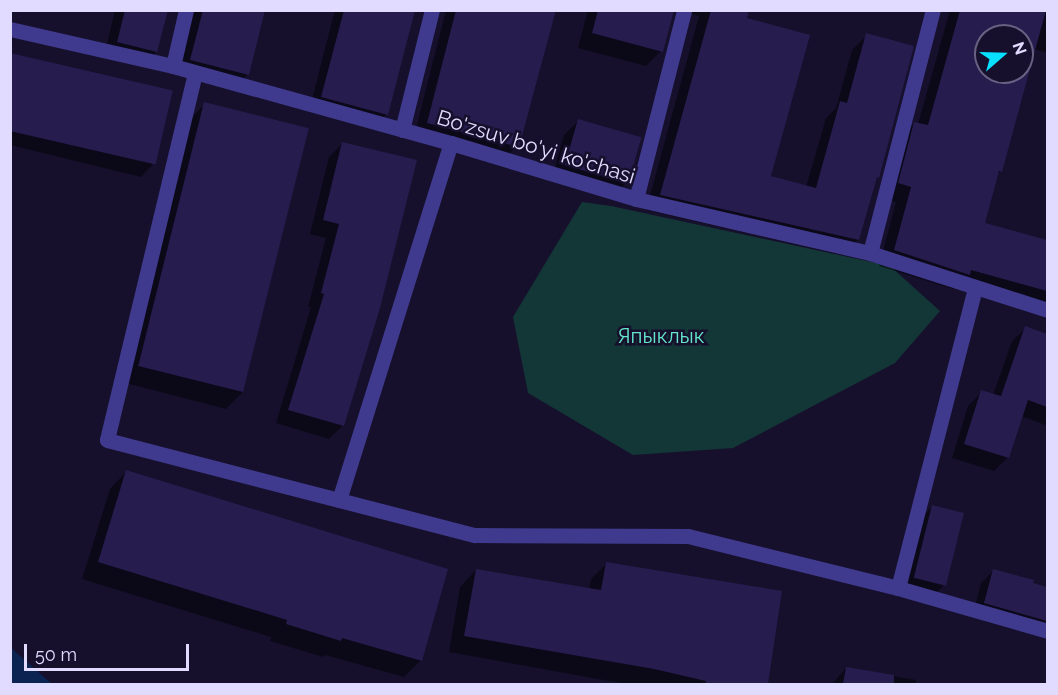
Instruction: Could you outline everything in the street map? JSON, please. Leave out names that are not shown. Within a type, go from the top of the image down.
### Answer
[{"type":"street","points":[[173,66],[186,10]]},
{"type":"street","points":[[402,129],[432,10]]},
{"type":"street","points":[[636,199],[684,10]]},
{"type":"street","points":[[870,253],[933,10]]},
{"type":"street","name":"Bo'zsuv bo'yi ko'chasi","points":[[10,29],[173,66],[451,143],[636,199],[870,253],[1047,310]]},
{"type":"street","points":[[195,73],[107,440],[475,535],[688,536],[897,588],[1047,631]]},
{"type":"street","points":[[339,500],[451,143]]},
{"type":"street","points":[[897,588],[975,288]]},
{"type":"green space","name":"Япыклык","points":[[582,202],[611,206],[890,266],[940,311],[895,363],[733,448],[633,455],[528,393],[513,317]]},
{"type":"water","points":[[11,648],[52,684],[11,684]]},
{"type":"building","points":[[125,10],[168,10],[157,52],[117,42]]},
{"type":"building","points":[[203,10],[265,10],[249,75],[190,60]]},
{"type":"building","points":[[344,10],[415,10],[388,115],[321,97]]},
{"type":"building","points":[[456,10],[556,10],[519,147],[427,123]]},
{"type":"building","points":[[598,10],[674,10],[663,52],[592,33]]},
{"type":"building","points":[[711,10],[749,10],[747,18],[810,35],[771,176],[816,188],[840,101],[847,103],[866,33],[914,46],[879,178],[877,177],[859,240],[660,195]]},
{"type":"building","points":[[960,10],[1046,10],[1034,54],[1034,24],[974,24],[974,84],[1026,84],[1002,172],[999,171],[985,223],[1047,240],[1047,291],[971,270],[970,275],[894,250],[911,187],[898,183],[914,122],[928,125]]},
{"type":"building","points":[[10,53],[173,91],[156,165],[10,131]]},
{"type":"building","points":[[204,102],[309,128],[243,392],[138,366]]},
{"type":"building","points":[[578,119],[641,137],[628,183],[565,165]]},
{"type":"building","points":[[342,142],[417,160],[380,308],[344,426],[288,410],[324,294],[321,293],[339,224],[323,220]]},
{"type":"building","points":[[1025,326],[1047,334],[1047,407],[1028,400],[1009,458],[964,444],[981,390],[1001,396]]},
{"type":"building","points":[[126,470],[448,569],[422,661],[342,638],[341,641],[286,624],[287,620],[98,562]]},
{"type":"building","points":[[932,505],[964,513],[946,586],[914,578]]},
{"type":"building","points":[[606,562],[782,591],[768,684],[705,684],[706,681],[654,669],[464,636],[476,569],[601,590]]},
{"type":"building","points":[[993,569],[1034,580],[1033,583],[1047,587],[1047,621],[984,603]]},
{"type":"building","points":[[846,667],[894,675],[894,684],[843,684]]}]
